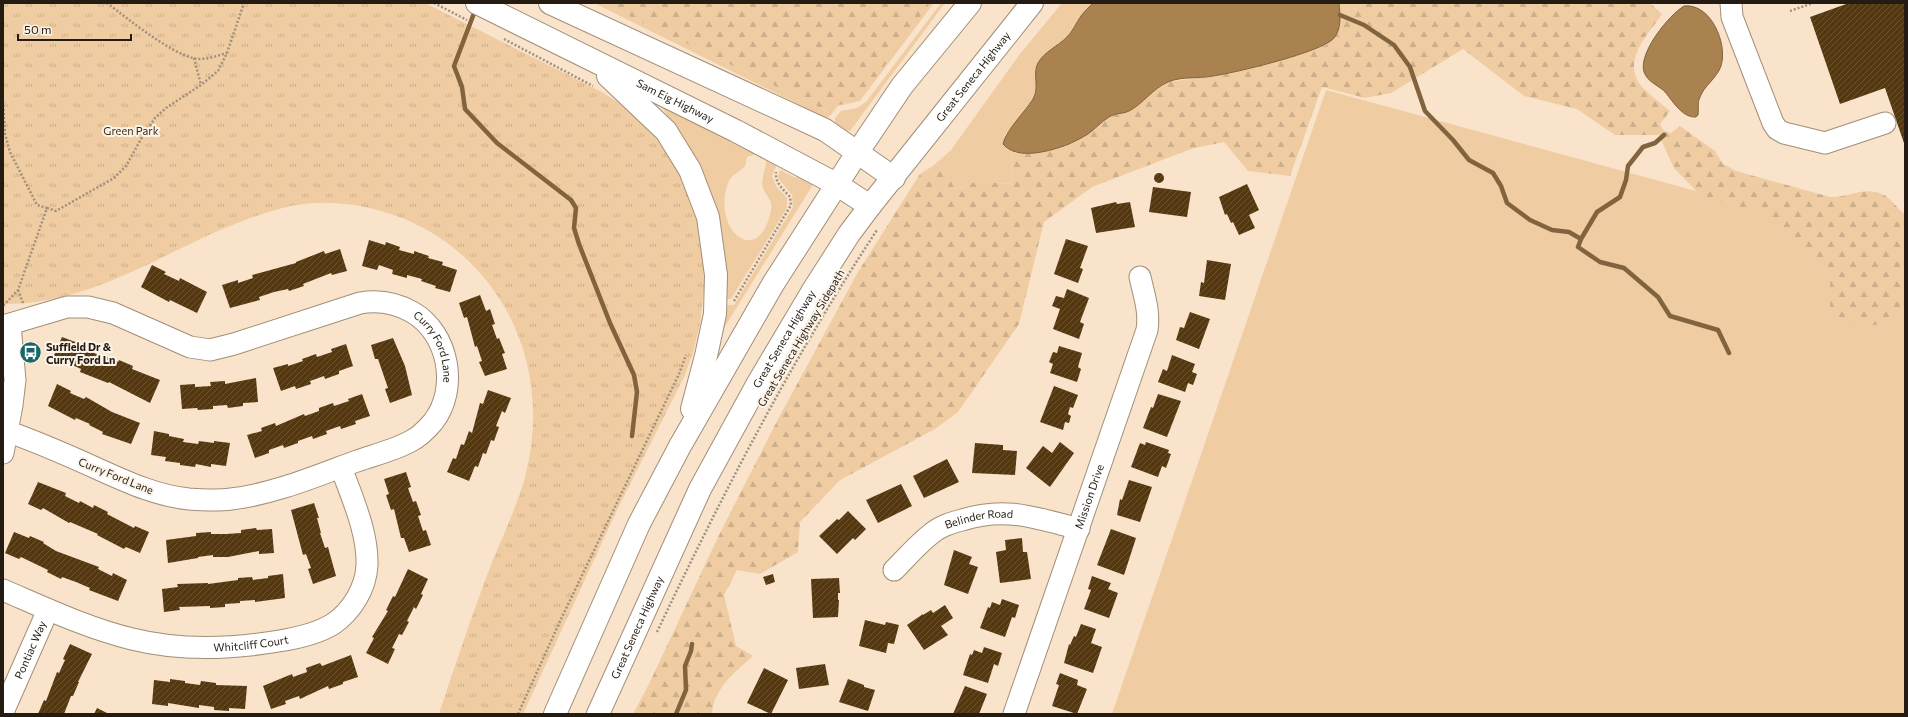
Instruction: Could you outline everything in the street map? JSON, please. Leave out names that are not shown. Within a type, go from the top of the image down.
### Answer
[{"type":"main road","points":[[550,3],[825,130],[894,178]]},
{"type":"main road","points":[[555,714],[639,524],[680,446],[773,284],[836,184],[902,86],[970,3]]},
{"type":"main road","name":"Great Seneca Highway","points":[[598,714],[700,489],[758,383],[808,298],[849,234],[870,206],[894,178],[942,114],[1032,3]]},
{"type":"main road","name":"Sam Eig Highway","points":[[480,5],[736,131],[836,184],[870,206]]},
{"type":"main road","points":[[586,56],[666,131],[690,170],[708,217],[716,275],[715,314],[704,363],[680,446]]},
{"type":"street","points":[[1731,3],[1732,17],[1773,123],[1777,129],[1784,133],[1825,142],[1885,123]]},
{"type":"street","name":"Mission Drive","points":[[1014,714],[1147,330],[1149,319],[1148,309],[1140,277]]},
{"type":"street","name":"Curry Ford Lane","points":[[5,319],[48,312],[67,307],[88,307],[113,314],[190,347],[210,350],[234,344],[360,303],[383,302],[405,309],[421,318],[440,344],[445,358],[447,375],[444,399],[433,422],[411,441],[341,467],[260,494],[230,500],[187,499],[140,487],[31,440],[5,431]]},
{"type":"street","points":[[3,453],[5,431],[15,380],[5,319]]},
{"type":"street","name":"Whitcliff Court","points":[[3,590],[48,610],[114,635],[156,644],[177,647],[226,648],[258,645],[302,637],[333,624],[344,615],[355,602],[363,586],[367,567],[366,545],[341,467]]},
{"type":"street","name":"Belinder Road","points":[[894,570],[932,533],[946,524],[975,516],[997,512],[1022,514],[1078,529]]},
{"type":"street","name":"Pontiac Way","points":[[3,712],[48,610]]},
{"type":"path","points":[[107,3],[148,33],[180,53],[194,58],[207,58],[227,53]]},
{"type":"path","points":[[3,101],[4,134],[10,152],[37,204],[56,211],[114,178],[126,166],[155,118],[166,108],[201,85],[218,71],[227,53],[244,3]]},
{"type":"path","points":[[434,3],[459,16]]},
{"type":"path","points":[[1790,11],[1813,3]]},
{"type":"path","points":[[499,36],[587,82],[598,90]]},
{"type":"path","points":[[194,58],[201,85]]},
{"type":"path","points":[[734,301],[791,205],[790,197],[781,188],[776,179],[776,172],[779,166]]},
{"type":"path","points":[[5,319],[18,290],[47,208]]},
{"type":"path","name":"Great Seneca Highway Sidepath","points":[[656,633],[730,480],[774,398],[838,289],[878,228]]},
{"type":"path","points":[[18,290],[25,309]]},
{"type":"path","points":[[518,714],[567,604],[679,374],[686,353]]},
{"type":"green space","name":"Green Park","points":[[3,3],[425,3],[602,92],[636,114],[666,150],[680,174],[690,196],[698,225],[703,256],[704,289],[700,324],[693,352],[685,375],[616,512],[523,714],[439,714],[480,595],[520,493],[531,447],[533,413],[530,380],[522,347],[510,317],[492,288],[470,263],[443,240],[426,229],[408,220],[388,213],[347,204],[327,203],[287,207],[251,218],[216,232],[113,280],[78,292],[42,301],[3,304]]},
{"type":"green space","points":[[594,3],[602,3],[831,113],[838,105],[854,102],[838,106],[831,115],[826,118]]},
{"type":"green space","points":[[602,3],[930,3],[862,97],[856,102],[838,105],[831,113]]},
{"type":"green space","points":[[930,3],[934,3],[860,101],[856,102],[862,97],[921,14]]},
{"type":"green space","points":[[941,3],[945,3],[850,131],[845,131],[835,123],[835,118],[841,111],[857,108],[866,102]]},
{"type":"green space","points":[[1062,3],[1093,3],[1081,16],[1068,36],[1044,55],[1036,70],[1037,87],[1033,98],[1018,121],[1005,135],[1007,149],[1012,151],[1011,184],[979,183],[972,184],[961,189],[954,188],[943,165],[933,166],[951,150],[1020,54]]},
{"type":"green space","points":[[1339,3],[1363,3],[1357,8],[1340,11]]},
{"type":"green space","points":[[1363,3],[1650,3],[1662,14],[1638,50],[1634,69],[1637,79],[1644,89],[1670,111],[1660,124],[1664,131],[1671,133],[1680,126],[1715,151],[1723,164],[1736,171],[1830,197],[1870,191],[1887,197],[1905,214],[1905,313],[1891,325],[1866,325],[1830,316],[1830,276],[1794,238],[1755,210],[1703,198],[1674,168],[1659,135],[1615,135],[1577,109],[1524,96],[1463,49],[1391,93],[1365,98],[1322,87],[1290,176],[1248,171],[1224,142],[1191,149],[1092,187],[1044,222],[1019,324],[958,412],[935,429],[840,480],[800,522],[798,552],[760,574],[737,570],[724,595],[736,646],[753,656],[726,681],[721,688],[712,714],[633,714],[649,684],[719,535],[777,421],[858,272],[920,174],[933,166],[943,165],[951,171],[951,181],[954,188],[961,189],[976,181],[1011,184],[1012,151],[1016,153],[1034,153],[1066,145],[1087,135],[1110,116],[1129,111],[1155,90],[1169,82],[1231,73],[1281,60],[1326,45],[1340,15],[1340,11],[1357,8]]},
{"type":"green space","points":[[1326,90],[1905,248],[1905,714],[1112,714]]},
{"type":"green space","points":[[661,106],[778,162],[772,176],[776,186],[787,198],[787,208],[731,299],[727,299],[725,296],[725,254],[719,219],[698,163]],"holes":[[[756,154],[766,161],[762,185],[771,203],[771,210],[765,228],[757,238],[748,240],[739,237],[731,228],[726,215],[724,200],[729,180],[745,166],[747,157]]]},
{"type":"green space","points":[[780,170],[796,178],[799,172],[814,183],[724,328],[722,327],[725,305],[734,305],[793,207],[792,195],[778,178]]},
{"type":"shaded area","points":[[1093,3],[1339,3],[1340,21],[1337,34],[1327,44],[1277,61],[1239,71],[1207,77],[1173,80],[1157,88],[1134,108],[1127,112],[1109,117],[1088,134],[1069,144],[1044,152],[1034,153],[1017,152],[1009,149],[1003,144],[1016,121],[1033,99],[1036,90],[1036,67],[1038,63],[1044,56],[1067,37],[1081,16]]},
{"type":"shaded area","points":[[1684,6],[1694,7],[1702,11],[1709,18],[1715,27],[1722,47],[1723,57],[1721,66],[1717,74],[1704,89],[1699,99],[1698,115],[1696,117],[1691,117],[1683,112],[1675,105],[1663,90],[1648,79],[1644,72],[1643,64],[1650,45],[1656,35],[1671,17]]},
{"type":"building","points":[[1849,3],[1905,3],[1905,146],[1885,88],[1840,104],[1810,17]]},
{"type":"building","points":[[1157,173],[1161,173],[1164,178],[1161,183],[1157,183],[1154,180],[1154,176]]},
{"type":"building","points":[[1247,184],[1259,210],[1249,215],[1255,228],[1239,235],[1233,222],[1231,223],[1227,214],[1225,215],[1219,197]]},
{"type":"building","points":[[1153,187],[1191,192],[1187,217],[1149,212]]},
{"type":"building","points":[[1116,202],[1117,204],[1130,202],[1135,227],[1096,233],[1091,208]]},
{"type":"building","points":[[1066,239],[1088,246],[1080,268],[1083,269],[1078,283],[1054,274]]},
{"type":"building","points":[[369,240],[385,245],[386,242],[400,247],[399,250],[414,254],[414,251],[429,256],[428,258],[443,262],[442,265],[457,270],[450,292],[435,288],[436,286],[421,281],[422,279],[407,275],[407,278],[392,274],[393,270],[379,265],[377,270],[362,266]]},
{"type":"building","points":[[340,249],[347,271],[332,275],[331,273],[303,284],[304,286],[289,291],[288,289],[274,292],[259,297],[260,300],[230,308],[222,285],[238,280],[238,283],[253,278],[252,275],[296,263],[324,251],[325,254]]},
{"type":"building","points":[[1207,260],[1231,264],[1225,300],[1199,296],[1201,282],[1204,283]]},
{"type":"building","points":[[152,265],[166,272],[164,274],[179,281],[180,278],[207,292],[197,313],[170,300],[169,302],[141,287]]},
{"type":"building","points":[[1067,289],[1089,298],[1080,322],[1084,324],[1079,339],[1053,329],[1060,309],[1052,306],[1056,296],[1064,298]]},
{"type":"building","points":[[480,295],[486,311],[490,309],[495,324],[492,325],[497,339],[499,338],[505,353],[502,354],[507,369],[485,376],[479,362],[482,361],[477,346],[475,347],[467,317],[464,318],[459,303]]},
{"type":"building","points":[[1190,312],[1210,319],[1199,349],[1176,340],[1180,327],[1184,328]]},
{"type":"building","points":[[62,337],[91,348],[89,351],[133,366],[132,369],[160,380],[150,403],[109,382],[108,383],[80,372],[81,369],[68,363],[66,366],[52,360]]},
{"type":"building","points":[[393,338],[405,366],[412,395],[390,403],[385,389],[388,388],[378,359],[375,359],[371,345]]},
{"type":"building","points":[[346,344],[353,366],[339,371],[339,374],[325,379],[324,376],[310,381],[311,384],[296,389],[295,386],[281,391],[273,368],[288,364],[288,366],[303,361],[302,359],[316,354],[317,357],[332,352],[331,349]]},
{"type":"building","points":[[1059,346],[1082,353],[1078,367],[1081,369],[1077,382],[1050,373],[1053,364],[1049,362],[1053,352],[1057,353]]},
{"type":"building","points":[[1172,355],[1195,364],[1192,372],[1197,374],[1193,385],[1188,383],[1185,392],[1158,382],[1163,369],[1167,371]]},
{"type":"building","points":[[256,378],[258,402],[243,403],[243,406],[228,408],[227,405],[213,406],[213,409],[182,409],[180,385],[195,384],[195,387],[211,386],[210,382],[225,381],[225,384]]},
{"type":"building","points":[[57,384],[71,391],[70,393],[84,399],[86,397],[112,412],[140,423],[131,444],[102,434],[103,432],[89,425],[90,424],[76,418],[75,420],[48,406]]},
{"type":"building","points":[[1054,386],[1078,395],[1073,408],[1070,407],[1068,414],[1071,416],[1069,423],[1065,422],[1063,430],[1040,422]]},
{"type":"building","points":[[488,390],[511,398],[505,413],[502,411],[496,426],[499,427],[494,441],[491,440],[486,454],[483,453],[478,467],[475,466],[469,481],[447,472],[453,458],[456,459],[461,444],[464,445],[469,431],[472,433],[480,403],[483,404]]},
{"type":"building","points":[[362,394],[370,416],[355,421],[356,424],[341,429],[340,426],[326,431],[327,434],[313,439],[312,436],[284,448],[283,445],[269,450],[269,453],[255,458],[247,435],[262,431],[261,428],[275,423],[276,426],[304,414],[305,416],[319,411],[319,408],[333,403],[334,406],[349,401],[348,399]]},
{"type":"building","points":[[1158,394],[1181,401],[1167,437],[1143,428]]},
{"type":"building","points":[[154,431],[184,439],[183,442],[198,444],[199,441],[230,443],[226,466],[211,464],[211,467],[196,464],[195,467],[180,465],[180,463],[165,461],[166,457],[151,455]]},
{"type":"building","points":[[1060,442],[1074,453],[1050,487],[1026,468],[1043,446],[1052,453]]},
{"type":"building","points":[[1146,442],[1169,450],[1168,453],[1171,454],[1166,468],[1162,466],[1158,477],[1131,467],[1140,443],[1145,445]]},
{"type":"building","points":[[975,443],[1003,445],[1003,450],[1017,451],[1015,475],[972,473]]},
{"type":"building","points":[[947,459],[959,482],[924,498],[913,476]]},
{"type":"building","points":[[406,472],[411,487],[408,488],[413,502],[416,501],[421,515],[418,516],[423,531],[426,530],[431,545],[409,552],[404,538],[401,538],[394,509],[391,510],[386,495],[389,494],[384,479]]},
{"type":"building","points":[[1129,480],[1152,487],[1140,522],[1117,515],[1120,499],[1122,500]]},
{"type":"building","points":[[38,482],[66,493],[65,496],[79,503],[80,501],[93,508],[94,505],[108,512],[107,514],[134,528],[135,526],[149,532],[140,553],[126,547],[124,549],[97,535],[98,534],[70,522],[69,523],[43,508],[41,510],[28,504]]},
{"type":"building","points":[[901,484],[912,506],[878,523],[866,500]]},
{"type":"building","points":[[314,503],[319,518],[317,518],[320,533],[325,548],[328,547],[336,576],[313,584],[308,569],[311,568],[306,554],[303,555],[291,510]]},
{"type":"building","points":[[848,511],[866,529],[855,540],[853,538],[837,554],[819,536]]},
{"type":"building","points":[[256,528],[257,530],[272,529],[274,553],[259,554],[259,551],[228,557],[213,557],[213,555],[168,563],[166,540],[196,536],[196,533],[241,533],[241,530]]},
{"type":"building","points":[[1111,529],[1136,538],[1124,575],[1097,565]]},
{"type":"building","points":[[14,532],[29,538],[30,536],[44,542],[43,543],[56,551],[99,567],[98,569],[112,576],[113,573],[127,580],[118,601],[89,590],[90,588],[76,582],[62,577],[61,579],[47,572],[48,570],[21,557],[19,559],[5,553]]},
{"type":"building","points":[[1022,538],[1023,552],[1027,552],[1031,579],[1000,583],[996,552],[1006,550],[1005,540]]},
{"type":"building","points":[[954,550],[972,557],[969,564],[978,567],[968,594],[944,585]]},
{"type":"building","points":[[408,569],[428,579],[421,594],[423,595],[416,609],[414,607],[407,621],[409,622],[402,635],[399,634],[392,648],[395,649],[388,664],[366,653],[374,638],[372,637],[388,611],[386,610],[393,596],[395,597]]},
{"type":"building","points":[[283,574],[285,598],[255,602],[255,600],[240,601],[240,603],[225,604],[225,607],[179,607],[180,610],[164,612],[162,589],[178,587],[177,584],[208,584],[238,580],[238,578],[252,577],[253,580]]},
{"type":"building","points":[[773,574],[775,582],[766,585],[763,577]]},
{"type":"building","points":[[1092,576],[1111,583],[1108,589],[1118,593],[1109,618],[1084,609],[1091,590],[1088,589]]},
{"type":"building","points":[[839,578],[840,593],[838,593],[838,617],[813,618],[811,579]]},
{"type":"building","points":[[1002,599],[1019,605],[1015,618],[1012,617],[1005,637],[980,628],[988,607],[990,608],[992,602],[1000,605]]},
{"type":"building","points":[[945,605],[953,618],[941,626],[948,635],[924,650],[907,625],[923,614],[931,610],[933,613]]},
{"type":"building","points":[[865,620],[885,625],[886,622],[899,625],[894,644],[888,643],[886,653],[859,646]]},
{"type":"building","points":[[1081,624],[1096,629],[1091,643],[1102,647],[1093,673],[1064,663],[1069,644],[1070,645],[1074,636],[1076,637]]},
{"type":"building","points":[[70,644],[92,654],[78,682],[73,696],[71,696],[64,714],[38,714],[44,700],[46,701],[57,672],[59,673],[65,660],[63,659]]},
{"type":"building","points":[[984,647],[1002,653],[998,666],[994,664],[988,683],[963,675],[970,654],[972,655],[974,650],[982,653]]},
{"type":"building","points":[[351,655],[358,677],[329,689],[328,686],[300,699],[299,696],[285,701],[286,704],[271,709],[263,686],[292,674],[293,677],[307,672],[306,668],[320,663],[322,666]]},
{"type":"building","points":[[825,664],[829,685],[799,689],[796,668]]},
{"type":"building","points":[[764,668],[788,680],[771,714],[747,703]]},
{"type":"building","points":[[1060,673],[1078,680],[1077,685],[1087,689],[1077,714],[1052,706],[1059,685],[1056,684]]},
{"type":"building","points":[[170,679],[200,685],[201,681],[216,683],[216,685],[247,686],[245,709],[229,708],[229,711],[214,710],[214,707],[199,705],[199,708],[168,703],[168,706],[152,704],[154,680],[170,682]]},
{"type":"building","points":[[848,679],[864,685],[864,687],[875,690],[868,711],[839,702]]},
{"type":"building","points":[[965,686],[987,694],[979,714],[953,714]]},
{"type":"building","points":[[97,708],[109,714],[94,714]]},
{"type":"waterway","points":[[476,8],[454,66],[462,87],[465,109],[497,143],[571,200],[576,208],[574,228],[579,244],[610,323],[634,375],[637,392],[632,436]]},
{"type":"waterway","points":[[1340,15],[1364,25],[1394,45],[1410,67],[1425,111],[1453,140],[1469,160],[1493,173],[1501,186],[1507,203],[1530,220],[1552,230],[1569,232],[1581,239],[1578,247],[1600,262],[1624,268],[1658,297],[1670,316],[1718,330],[1729,353]]},
{"type":"waterway","points":[[1581,239],[1597,212],[1620,197],[1626,180],[1628,166],[1643,147],[1655,143],[1664,135]]},
{"type":"waterway","points":[[676,714],[686,690],[685,666],[692,644]]},
{"type":"place","name":"Suffield Dr & Curry Ford Ln","points":[[30,353]]}]
